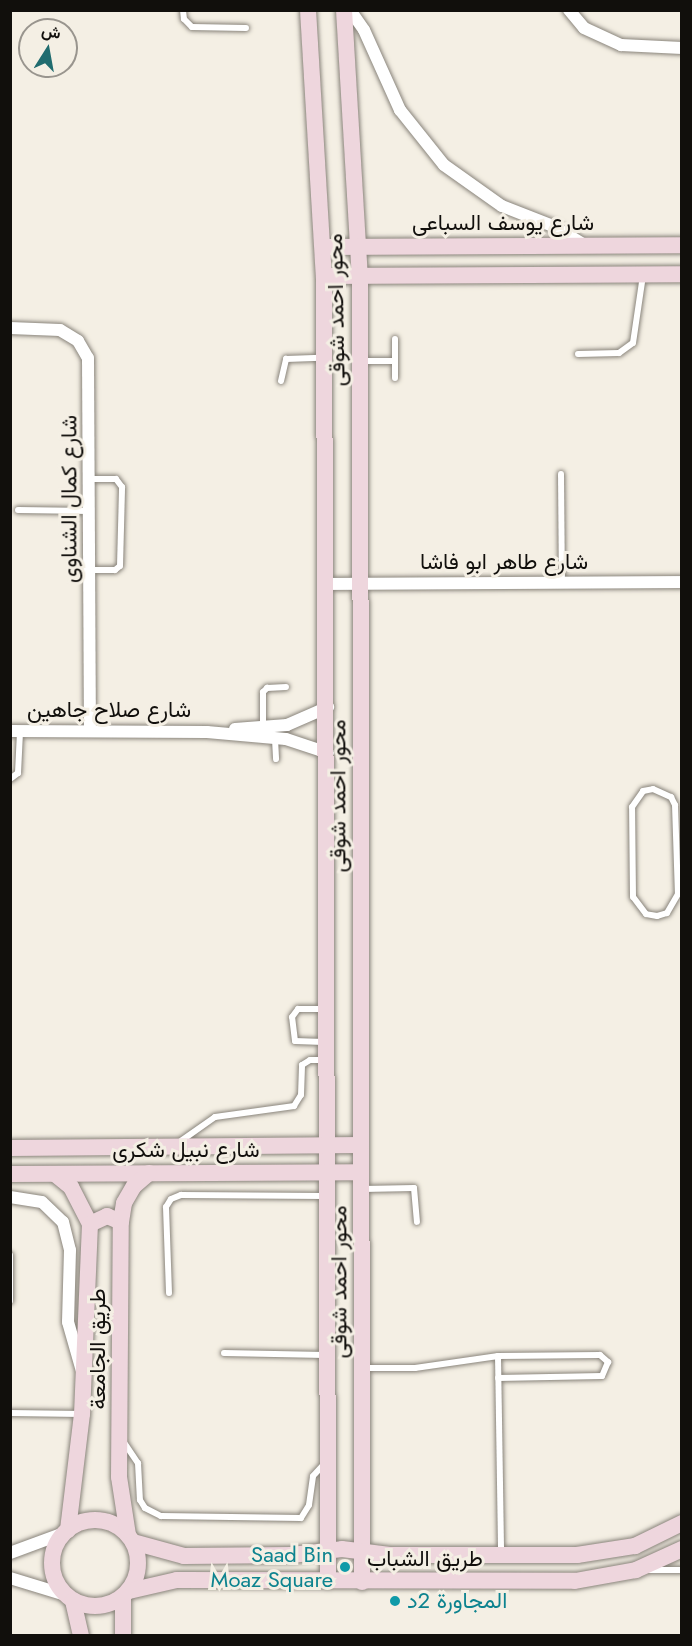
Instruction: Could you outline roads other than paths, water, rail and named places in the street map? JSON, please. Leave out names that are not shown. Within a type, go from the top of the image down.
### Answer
[{"type":"street","name":"محور احمد شوقى","points":[[308,10],[324,247],[328,707],[328,1581]]},
{"type":"street","name":"محور احمد شوقى","points":[[344,10],[360,276],[362,1582]]},
{"type":"street","points":[[350,10],[364,30],[400,110],[444,165],[502,206],[554,226],[586,246]]},
{"type":"street","points":[[569,10],[584,28],[621,45],[681,48]]},
{"type":"street","name":"شارع يوسف السباعى","points":[[324,247],[681,245]]},
{"type":"street","points":[[324,276],[681,274]]},
{"type":"street","name":"شارع كمال الشناوى","points":[[10,328],[60,330],[78,341],[88,358],[90,731]]},
{"type":"street","name":"شارع طاهر ابو فاشا","points":[[327,584],[681,582]]},
{"type":"street","name":"شارع صلاح جاهين","points":[[207,732],[286,724],[328,707]]},
{"type":"street","name":"شارع صلاح جاهين","points":[[15,731],[207,732],[308,744],[328,753]]},
{"type":"street","name":"شارع نبيل شكرى","points":[[10,1148],[361,1145]]},
{"type":"street","points":[[206,1147],[207,1173]]},
{"type":"street","name":"شارع نبيل شكرى","points":[[10,1174],[328,1172],[361,1180]]},
{"type":"street","name":"طريق الجامعة","points":[[130,1539],[120,1497],[121,1222],[124,1203],[134,1186],[149,1173]]},
{"type":"street","name":"طريق الجامعة","points":[[55,1174],[70,1186],[90,1224],[85,1379],[66,1531]]},
{"type":"street","points":[[10,1197],[42,1202],[63,1222],[70,1250],[68,1322],[85,1379]]},
{"type":"street","points":[[90,1224],[107,1216],[121,1222]]},
{"type":"street","points":[[10,1553],[66,1531],[77,1524],[99,1520],[130,1539],[138,1567],[126,1594],[123,1635]]},
{"type":"street","name":"طريق الشباب","points":[[130,1539],[184,1556],[292,1555],[328,1550],[362,1550],[390,1555],[501,1555],[615,1551],[654,1539],[681,1523]]},
{"type":"street","points":[[66,1531],[51,1562],[56,1582],[69,1598],[81,1635]]},
{"type":"street","name":"طريق الشباب","points":[[126,1594],[177,1580],[575,1581],[636,1570],[681,1549]]},
{"type":"street","points":[[10,1578],[94,1607],[126,1594]]},
{"type":"lane","points":[[183,10],[184,19],[192,27],[246,28]]},
{"type":"lane","points":[[579,354],[619,353],[633,343],[643,274]]},
{"type":"lane","points":[[395,339],[395,378]]},
{"type":"lane","points":[[281,381],[286,359],[325,358]]},
{"type":"lane","points":[[360,361],[395,361]]},
{"type":"lane","points":[[561,474],[562,582]]},
{"type":"lane","points":[[90,479],[116,479],[122,487],[120,566],[115,570],[90,570]]},
{"type":"lane","points":[[18,510],[90,511]]},
{"type":"lane","points":[[263,727],[263,692],[267,688],[286,687]]},
{"type":"lane","points":[[10,779],[18,772],[15,731]]},
{"type":"lane","points":[[275,739],[276,759]]},
{"type":"lane","points":[[644,791],[663,791],[675,805],[679,821],[675,905],[667,913],[646,914],[633,897],[632,807],[636,798],[644,791]]},
{"type":"lane","points":[[328,1009],[295,1010],[292,1026],[295,1041],[328,1042]]},
{"type":"lane","points":[[173,1147],[209,1119],[230,1113],[294,1106],[301,1095],[302,1065],[310,1060],[328,1060]]},
{"type":"lane","points":[[361,1180],[414,1188],[417,1222]]},
{"type":"lane","points":[[169,1293],[166,1207],[176,1196],[328,1196]]},
{"type":"lane","points":[[10,1255],[10,1301]]},
{"type":"lane","points":[[224,1353],[328,1355]]},
{"type":"lane","points":[[362,1368],[414,1368],[498,1356],[600,1355],[609,1367],[602,1376],[498,1378]]},
{"type":"lane","points":[[498,1356],[501,1555]]},
{"type":"lane","points":[[10,1413],[82,1414]]},
{"type":"lane","points":[[119,1438],[138,1463],[140,1500],[145,1508],[161,1516],[301,1518],[309,1505],[313,1476],[328,1460]]},
{"type":"lane","points":[[636,1570],[681,1570]]},
{"type":"place","name":"Saad Bin Moaz Square","points":[[345,1567]]},
{"type":"place","name":"المجاورة 2د","points":[[395,1601]]}]
